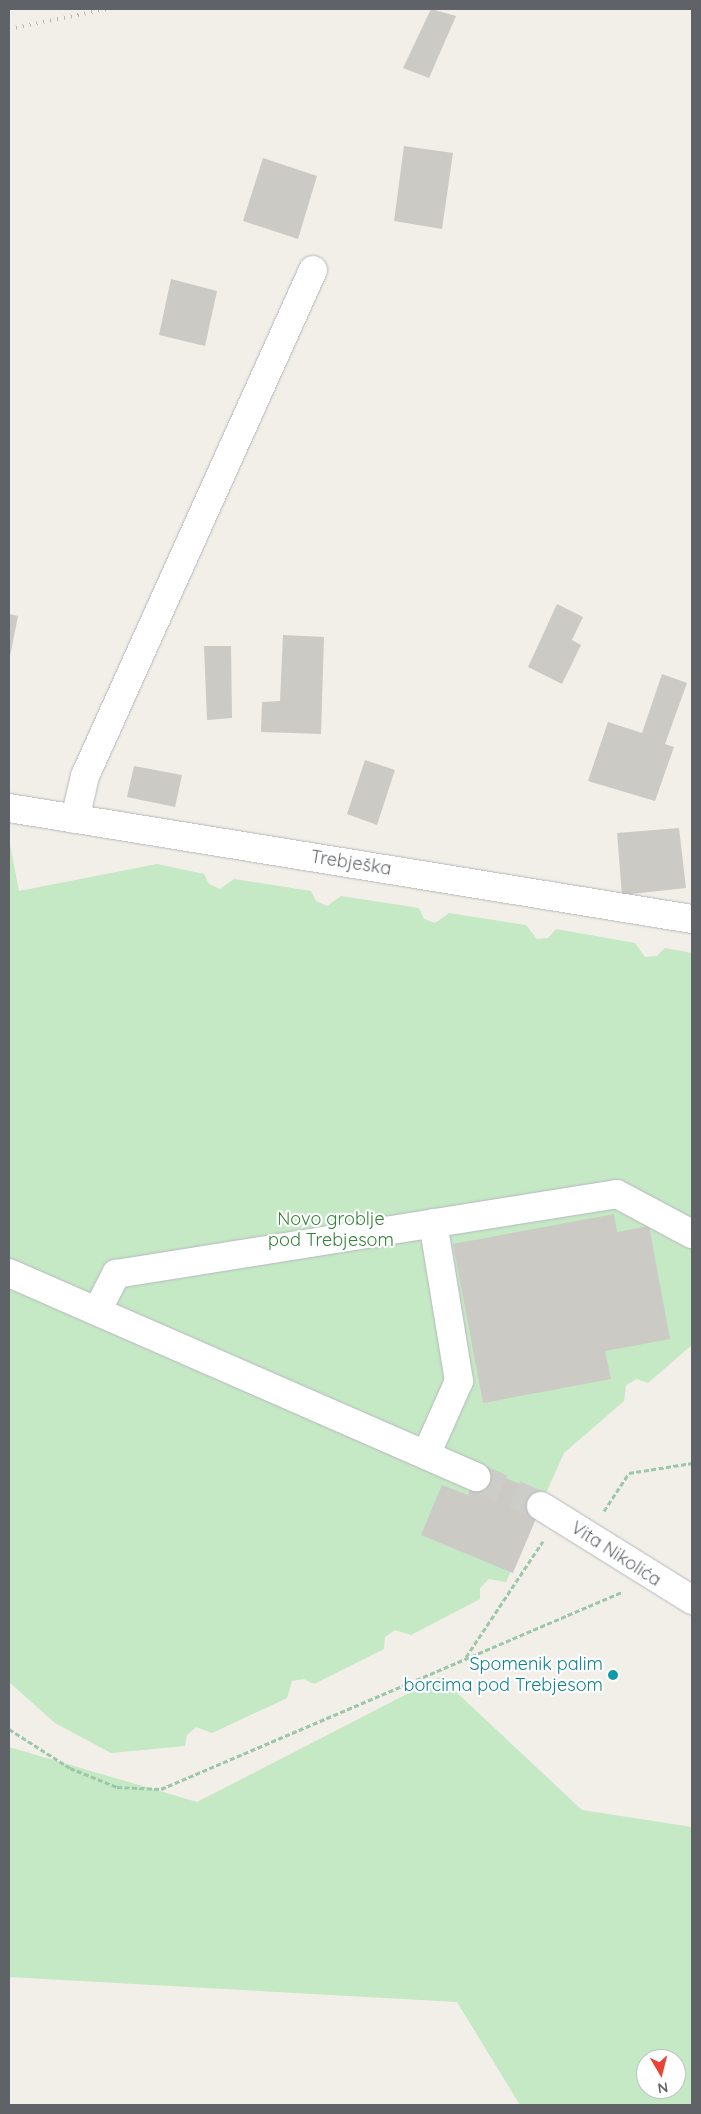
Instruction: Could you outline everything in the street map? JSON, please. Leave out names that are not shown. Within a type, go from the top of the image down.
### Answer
[{"type":"street","points":[[75,818],[85,776],[313,270]]},
{"type":"street","name":"Trebješka","points":[[9,808],[692,919]]},
{"type":"street","points":[[97,1311],[116,1274],[617,1194],[692,1234]]},
{"type":"street","points":[[426,1456],[459,1382],[433,1223]]},
{"type":"street","points":[[9,1272],[476,1477]]},
{"type":"street","name":"Vita Nikolića","points":[[550,1512],[588,1534],[654,1579],[692,1600]]},
{"type":"path","points":[[588,1534],[629,1473],[692,1463]]},
{"type":"path","points":[[466,1657],[550,1512]]},
{"type":"path","points":[[9,1729],[70,1768],[101,1781],[117,1787],[161,1789],[466,1657],[654,1579]]},
{"type":"green space","name":"Novo groblje pod Trebjesom","points":[[9,840],[19,891],[157,864],[204,874],[209,884],[220,889],[234,879],[311,891],[316,901],[327,906],[341,896],[419,908],[424,919],[435,923],[449,913],[526,925],[537,939],[548,938],[556,929],[635,943],[645,957],[657,956],[665,948],[692,953],[692,1345],[648,1383],[637,1379],[626,1385],[624,1401],[564,1453],[506,1582],[489,1579],[480,1588],[480,1599],[411,1635],[395,1630],[385,1637],[384,1649],[314,1684],[304,1679],[292,1681],[287,1698],[212,1733],[196,1727],[187,1735],[185,1746],[111,1753],[55,1723],[9,1682]]},
{"type":"green space","points":[[440,1677],[582,1810],[692,1827],[692,2105],[520,2105],[457,2002],[9,1977],[9,1747],[197,1802]]},
{"type":"building","points":[[431,9],[456,16],[429,78],[403,68]]},
{"type":"building","points":[[404,146],[453,153],[442,229],[394,221]]},
{"type":"building","points":[[263,158],[317,176],[298,239],[243,221]]},
{"type":"building","points":[[171,279],[217,291],[205,346],[159,335]]},
{"type":"building","points":[[557,604],[583,617],[572,640],[581,645],[562,684],[528,667]]},
{"type":"building","points":[[9,614],[18,616],[10,656],[9,656]]},
{"type":"building","points":[[283,635],[324,637],[321,734],[261,732],[262,702],[280,701]]},
{"type":"building","points":[[204,646],[231,646],[232,718],[207,720]]},
{"type":"building","points":[[662,674],[687,683],[665,744],[674,747],[655,801],[588,781],[608,722],[642,733]]},
{"type":"building","points":[[365,760],[395,770],[377,825],[347,814]]},
{"type":"building","points":[[134,766],[182,775],[175,807],[127,797]]},
{"type":"building","points":[[679,828],[686,888],[622,895],[617,833]]},
{"type":"building","points":[[614,1214],[617,1232],[649,1226],[670,1339],[605,1351],[611,1379],[483,1403],[453,1244]]},
{"type":"building","points":[[480,1467],[546,1495],[513,1573],[421,1535],[442,1485],[468,1495]]},
{"type":"tunnel","points":[[476,1477],[541,1506]]},
{"type":"railway","points":[[9,29],[107,9]]},
{"type":"place","name":"Spomenik palim borcima pod Trebjesom","points":[[613,1675]]}]
